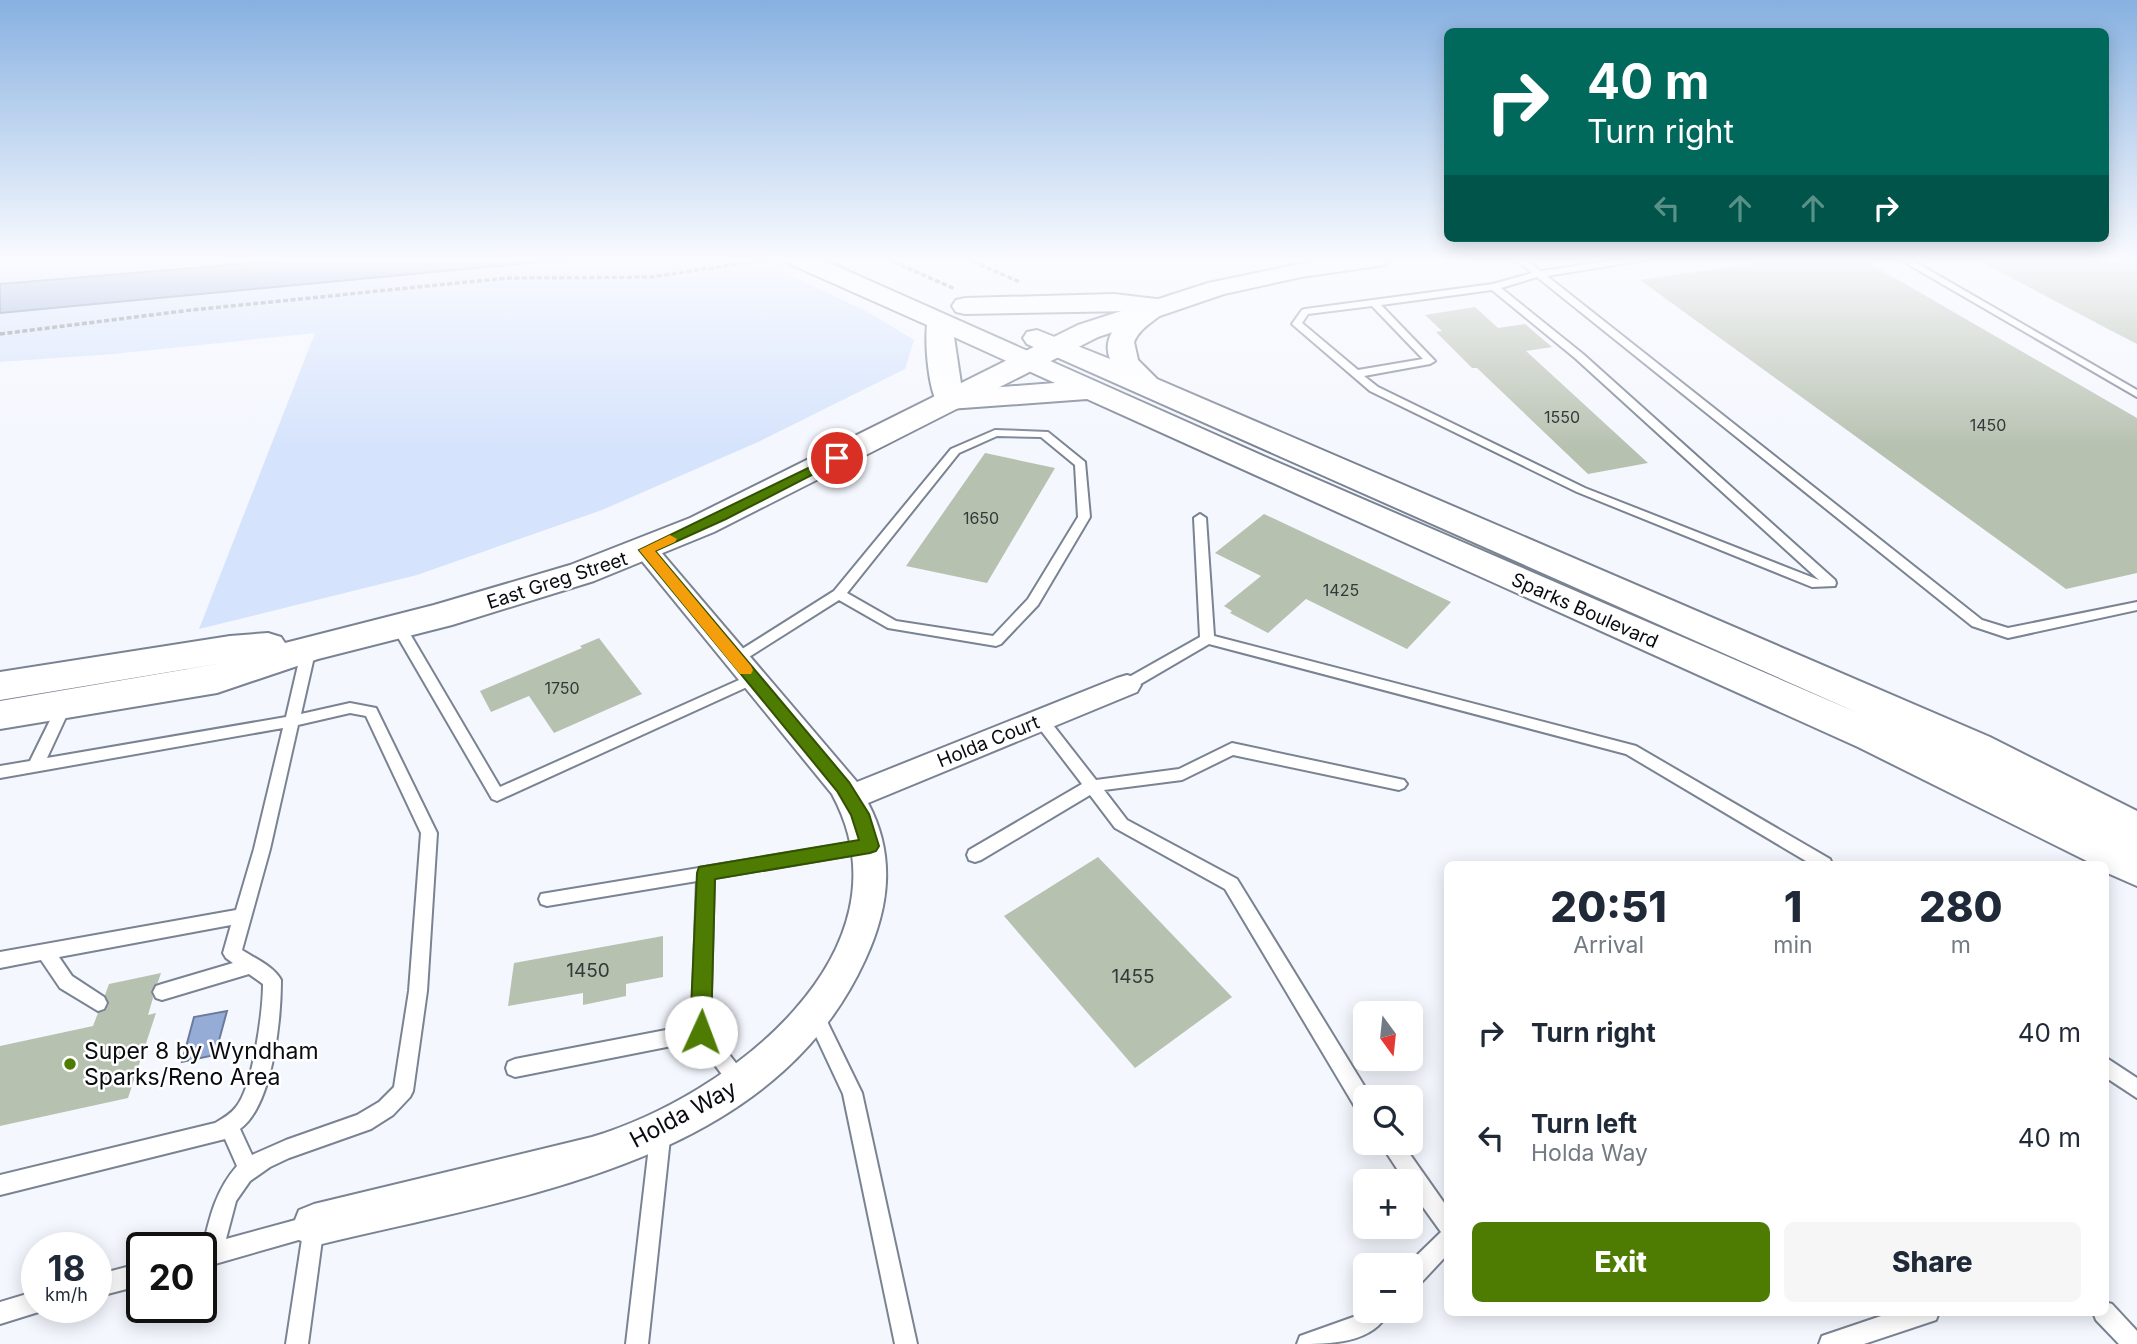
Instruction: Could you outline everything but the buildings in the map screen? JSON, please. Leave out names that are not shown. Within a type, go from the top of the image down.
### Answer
[{"type":"main road","points":[[940,322],[938,337],[949,400],[1076,390],[1095,393]]},
{"type":"main road","points":[[942,322],[1042,353]]},
{"type":"main road","points":[[991,322],[1042,353]]},
{"type":"main road","name":"East Greg Street","points":[[0,715],[217,679],[309,648],[399,627],[510,596],[646,550],[757,499],[1042,353],[1118,322]]},
{"type":"main road","points":[[1132,322],[1122,336],[1120,347],[1130,372],[1146,385]]},
{"type":"main road","name":"Sparks Boulevard","points":[[1042,353],[1146,385],[1964,743],[2137,831]]},
{"type":"main road","name":"Sparks Boulevard","points":[[1042,353],[1095,393],[1872,736],[2083,837],[2137,867]]},
{"type":"main road","name":"East Greg Street","points":[[0,686],[230,649],[268,646],[309,648]]},
{"type":"street","name":"Holda Way","points":[[314,1225],[555,1167],[625,1146],[708,1105],[740,1084],[793,1041],[849,961],[866,917],[871,884],[870,846],[860,814],[850,798],[646,550]]},
{"type":"street","name":"Holda Court","points":[[850,798],[1127,685]]},
{"type":"lane","points":[[1299,322],[1297,324],[1374,389],[1581,490],[1817,584],[1830,583],[1579,356],[1537,322]]},
{"type":"lane","points":[[1356,374],[1430,361],[1392,322]]},
{"type":"lane","points":[[1599,322],[1977,623],[2008,633],[2137,606]]},
{"type":"lane","points":[[2012,322],[2137,394]]},
{"type":"lane","points":[[399,627],[497,795],[745,669],[839,594],[955,451],[995,433],[1044,434],[1080,464],[1084,517],[1033,602],[996,640],[893,625],[839,594]]},
{"type":"lane","points":[[1200,518],[1207,639]]},
{"type":"lane","points":[[1127,685],[1207,639],[1630,750],[1819,861]]},
{"type":"lane","points":[[0,1185],[219,1132],[245,1112],[254,1090],[274,999],[272,980],[232,953],[262,849],[309,648]]},
{"type":"lane","points":[[36,765],[65,704]]},
{"type":"lane","points":[[0,772],[292,721],[350,708],[372,712],[429,833],[418,991],[403,1091],[395,1103],[348,1129],[257,1161],[229,1191],[215,1232]]},
{"type":"lane","points":[[1041,720],[1121,824],[1231,884],[1353,1085]]},
{"type":"lane","points":[[975,855],[1092,786],[1182,774],[1232,749],[1399,784]]},
{"type":"lane","points":[[547,899],[870,846]]},
{"type":"lane","points":[[706,873],[701,1032],[740,1084]]},
{"type":"lane","points":[[0,960],[243,916]]},
{"type":"lane","points":[[45,951],[66,982],[98,1003]]},
{"type":"lane","points":[[162,992],[253,965]]},
{"type":"lane","points":[[814,1014],[852,1093],[906,1344]]},
{"type":"lane","points":[[515,1068],[701,1032]]},
{"type":"lane","points":[[2109,1069],[2137,1089]]},
{"type":"lane","points":[[228,1125],[248,1170]]},
{"type":"lane","points":[[637,1344],[661,1128]]},
{"type":"lane","points":[[1398,1155],[1444,1220]]},
{"type":"lane","points":[[217,1253],[314,1225],[297,1344]]},
{"type":"lane","points":[[1423,1265],[1444,1243]]},
{"type":"lane","points":[[0,1312],[21,1307]]},
{"type":"lane","points":[[1830,1344],[1916,1316]]},
{"type":"lane","points":[[2108,1316],[2134,1344]]},
{"type":"lane","points":[[1308,1344],[1367,1323]]},
{"type":"path","points":[[0,334],[98,322]]},
{"type":"shaded area","points":[[0,322],[884,322],[914,340],[905,369],[758,442],[602,510],[417,575],[199,629],[315,333],[113,354],[0,362]]},
{"type":"water","points":[[227,1011],[215,1055],[182,1062],[194,1017]]},
{"type":"slow traffic","points":[[670,539],[646,550],[745,670]]},
{"type":"place","name":"Super 8 by Wyndham Sparks/Reno Area","points":[[70,1064]]},
{"type":"route","points":[[701,1032],[706,873],[870,846],[860,814],[843,786],[646,550],[757,499],[837,458]]}]
